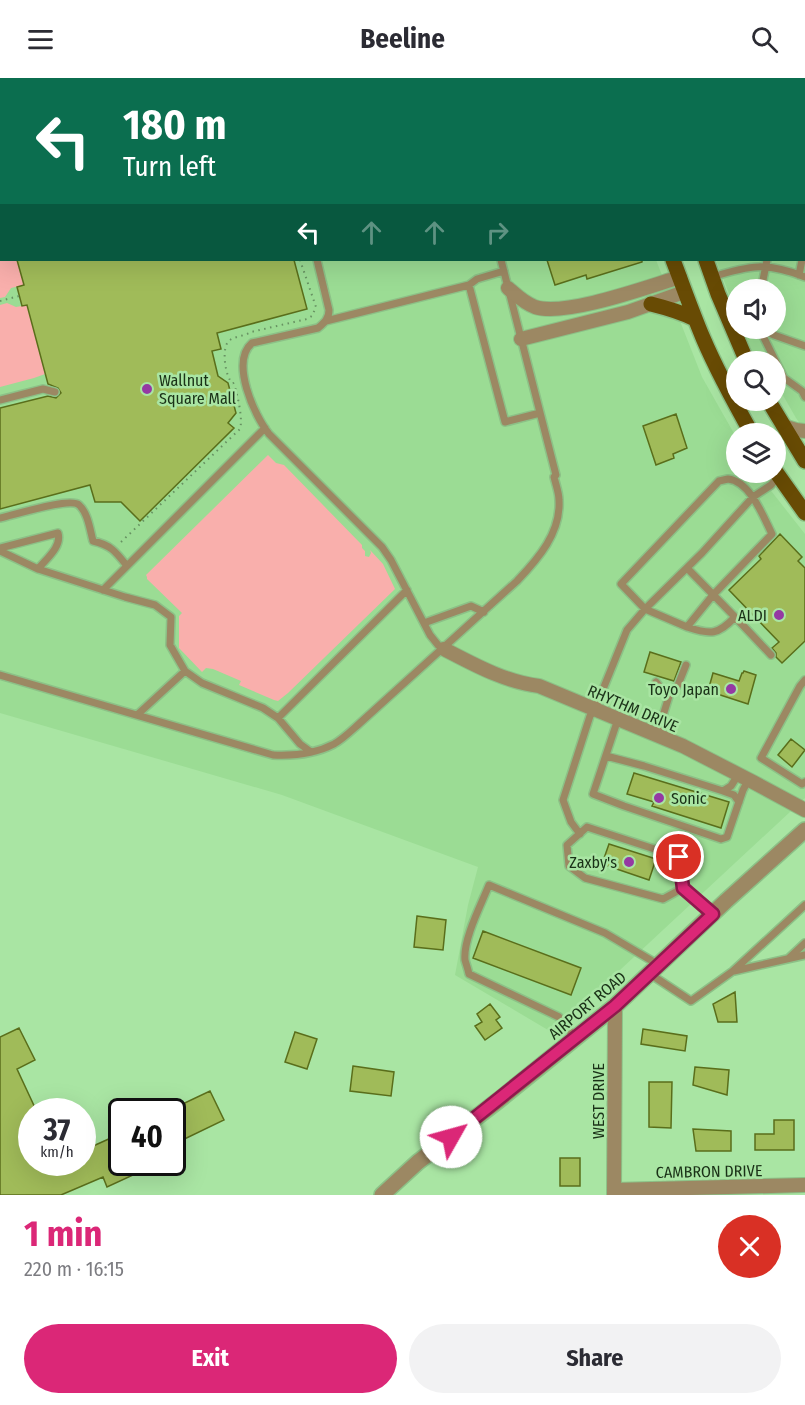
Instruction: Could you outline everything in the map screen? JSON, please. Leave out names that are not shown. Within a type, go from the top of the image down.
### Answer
[{"type":"main road","points":[[673,261],[703,338],[746,423]]},
{"type":"main road","points":[[706,261],[742,351]]},
{"type":"main road","points":[[651,304],[675,310],[695,320]]},
{"type":"main road","points":[[786,431],[805,461]]},
{"type":"main road","points":[[783,483],[805,513]]},
{"type":"street","points":[[508,288],[525,302],[537,308],[561,309],[682,285]]},
{"type":"street","points":[[521,339],[592,322],[651,304],[682,285]]},
{"type":"street","points":[[786,427],[805,431]]},
{"type":"street","name":"RHYTHM DRIVE","points":[[444,649],[472,664],[525,684],[538,686],[657,735],[805,810]]},
{"type":"street","name":"AIRPORT ROAD","points":[[382,1195],[418,1162],[500,1100],[615,1006],[805,830]]},
{"type":"street","name":"WEST DRIVE","points":[[614,1192],[615,1006]]},
{"type":"street","name":"CAMBRON DRIVE","points":[[614,1192],[805,1185]]},
{"type":"lane","points":[[317,261],[329,316],[318,328],[252,343],[247,347],[243,371],[252,404],[265,428],[382,547],[430,635],[444,649]]},
{"type":"lane","points":[[0,675],[273,755],[319,750],[338,741],[360,723],[517,581],[540,556],[556,522],[559,499],[554,477],[556,475],[501,261]]},
{"type":"lane","points":[[712,278],[766,263],[802,276]]},
{"type":"lane","points":[[763,279],[766,263]]},
{"type":"lane","points":[[326,321],[469,285],[477,279],[504,271]]},
{"type":"lane","points":[[469,285],[505,422],[540,413]]},
{"type":"lane","points":[[765,339],[784,378],[802,391],[805,397]]},
{"type":"lane","points":[[785,339],[805,346]]},
{"type":"lane","points":[[0,400],[43,389],[55,392]]},
{"type":"lane","points":[[103,590],[265,428]]},
{"type":"lane","points":[[687,627],[772,534],[753,497],[735,480],[728,479],[719,482],[621,584],[645,609],[687,627],[705,633],[724,628],[735,617]]},
{"type":"lane","points":[[580,834],[571,822],[562,800],[590,716],[595,709],[627,630],[753,497],[772,483]]},
{"type":"lane","points":[[0,518],[48,506],[73,502],[79,504],[85,513],[93,541],[106,544],[113,549],[127,566]]},
{"type":"lane","points":[[0,550],[58,533],[60,539],[57,547],[38,568]]},
{"type":"lane","points":[[0,550],[38,568],[154,605],[171,617],[170,645],[185,671],[202,683],[263,708],[278,718],[300,744],[311,752]]},
{"type":"lane","points":[[687,568],[771,655]]},
{"type":"lane","points":[[278,718],[407,590]]},
{"type":"lane","points":[[424,623],[471,606],[484,612]]},
{"type":"lane","points":[[657,735],[670,693],[678,685],[686,665]]},
{"type":"lane","points":[[137,715],[185,671]]},
{"type":"lane","points":[[805,680],[762,758],[802,784],[805,782]]},
{"type":"lane","points":[[656,682],[663,691],[670,693]]},
{"type":"lane","points":[[618,719],[593,794],[721,839],[727,837],[739,802],[743,777]]},
{"type":"lane","points":[[606,756],[644,765],[723,791],[734,795],[739,802]]},
{"type":"lane","points":[[723,791],[743,777]]},
{"type":"lane","points":[[683,888],[663,899],[585,878],[569,866],[567,845],[586,827],[679,857],[683,888],[713,914]]},
{"type":"lane","points":[[575,1038],[559,1017],[469,974],[465,950],[489,885],[605,933],[655,969],[691,1000],[733,971],[805,905]]},
{"type":"lane","points":[[788,958],[805,943]]},
{"type":"lane","points":[[733,971],[805,955]]},
{"type":"path","points":[[113,549],[240,429],[240,414],[234,385],[229,379],[224,354],[225,345],[230,339],[251,332],[308,319],[312,316],[316,307],[300,261]]},
{"type":"path","points":[[0,301],[19,296]]},
{"type":"shaded area","points":[[0,261],[656,261],[702,377],[728,423],[726,423],[726,483],[765,483],[805,534],[805,798],[620,970],[548,1030],[455,975],[468,905],[478,867],[282,795],[0,713]]},
{"type":"shaded area","points":[[0,261],[17,261],[24,285],[11,288],[5,297],[0,298]]},
{"type":"shaded area","points":[[716,261],[805,261],[805,431],[786,400],[786,351],[752,351],[747,339],[786,339],[786,279],[726,279],[726,286]]},
{"type":"shaded area","points":[[7,303],[16,307],[27,305],[45,374],[0,387],[0,305]]},
{"type":"shaded area","points":[[268,455],[276,463],[284,465],[362,545],[365,556],[369,557],[370,550],[383,564],[395,589],[278,701],[239,685],[241,681],[213,669],[206,668],[202,672],[179,648],[179,616],[182,613],[147,579],[146,575]]},
{"type":"building","name":"Wallnut Square Mall","points":[[17,261],[294,261],[307,309],[217,333],[221,349],[212,351],[218,376],[228,383],[236,413],[228,423],[234,428],[140,521],[121,502],[95,502],[90,485],[0,509],[0,408],[48,396],[56,398],[61,393],[58,388],[48,384],[27,305],[22,306],[17,287],[24,285]]},
{"type":"building","points":[[547,261],[642,261],[587,279],[586,275],[555,285]]},
{"type":"building","points":[[676,414],[687,448],[673,454],[674,458],[656,465],[643,426]]},
{"type":"building","name":"ALDI","points":[[780,534],[802,557],[798,561],[805,568],[805,641],[782,663],[772,648],[779,642],[729,590],[761,559],[759,556]]},
{"type":"building","points":[[650,652],[681,662],[674,681],[644,672]]},
{"type":"building","name":"Toyo Japan","points":[[744,671],[756,675],[748,704],[708,691],[713,673],[739,681]]},
{"type":"building","points":[[791,739],[805,750],[792,767],[778,755]]},
{"type":"building","name":"Sonic","points":[[634,773],[729,802],[721,828],[652,806],[654,802],[627,794]]},
{"type":"building","name":"Zaxby's","points":[[609,844],[656,859],[649,880],[602,864]]},
{"type":"building","points":[[417,916],[446,920],[443,950],[414,947]]},
{"type":"building","points":[[483,931],[581,968],[571,995],[473,958]]},
{"type":"building","points":[[735,992],[737,1022],[718,1022],[713,1004]]},
{"type":"building","points":[[490,1004],[500,1017],[496,1020],[502,1028],[485,1040],[475,1026],[482,1022],[477,1014]]},
{"type":"building","points":[[19,1028],[35,1060],[17,1069],[30,1098],[18,1098],[18,1176],[96,1176],[96,1145],[108,1139],[108,1176],[131,1176],[107,1187],[103,1177],[61,1195],[0,1195],[0,1037]]},
{"type":"building","points":[[643,1029],[687,1036],[685,1051],[641,1044]]},
{"type":"building","points":[[295,1032],[317,1039],[307,1069],[285,1062]]},
{"type":"building","points":[[353,1066],[394,1072],[391,1096],[350,1091]]},
{"type":"building","points":[[695,1067],[729,1070],[727,1095],[693,1085]]},
{"type":"building","points":[[649,1082],[672,1082],[671,1128],[649,1127]]},
{"type":"building","points":[[210,1091],[224,1120],[186,1138],[186,1102]]},
{"type":"building","points":[[774,1120],[794,1120],[794,1150],[755,1150],[755,1134],[774,1134]]},
{"type":"building","points":[[693,1129],[731,1131],[731,1151],[696,1151]]},
{"type":"building","points":[[560,1158],[580,1158],[580,1186],[560,1186]]},
{"type":"place","name":"Wallnut Square Mall","points":[[147,389]]},
{"type":"place","name":"ALDI","points":[[779,615]]},
{"type":"place","name":"Toyo Japan","points":[[731,689]]},
{"type":"place","name":"Sonic","points":[[659,798]]},
{"type":"place","name":"Zaxby's","points":[[629,862]]},
{"type":"route","points":[[451,1137],[615,1006],[713,914],[683,888],[679,857]]}]
